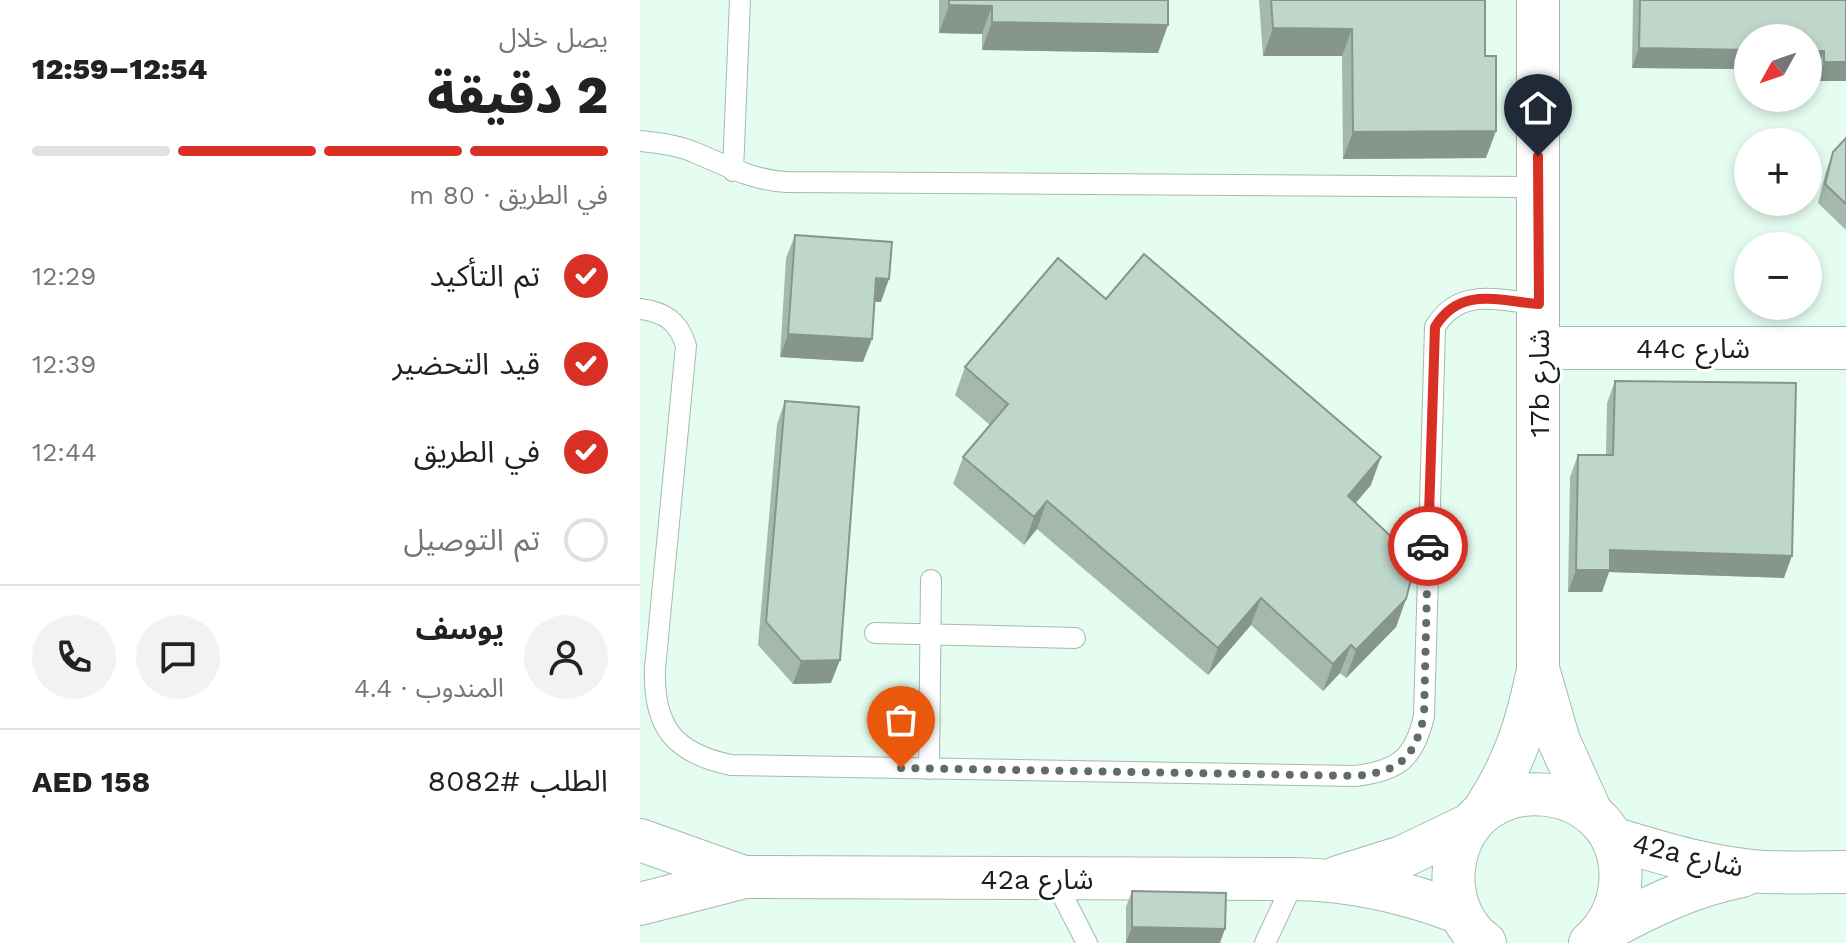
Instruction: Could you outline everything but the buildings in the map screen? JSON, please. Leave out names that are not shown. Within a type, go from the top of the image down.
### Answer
[{"type":"street","name":"17b شارع","points":[[1472,928],[1452,883],[1456,852],[1506,776],[1521,741],[1538,670],[1538,0]]},
{"type":"street","name":"44c شارع","points":[[1539,348],[1846,348]]},
{"type":"street","name":"17b شارع","points":[[1538,670],[1559,741],[1622,870],[1619,902],[1597,938]]},
{"type":"street","name":"42a شارع","points":[[1312,879],[1402,857],[1511,797],[1537,793],[1563,797],[1602,825],[1688,860],[1763,872],[1846,872]]},
{"type":"street","name":"42a شارع","points":[[640,840],[745,877]]},
{"type":"street","name":"42a شارع","points":[[1597,938],[1642,910],[1681,893],[1722,880],[1763,872]]},
{"type":"street","name":"42a شارع","points":[[640,904],[745,877],[1312,879],[1395,891],[1472,928]]},
{"type":"lane","points":[[733,171],[740,0]]},
{"type":"lane","points":[[640,141],[662,143],[694,152],[733,171],[764,181],[1538,187]]},
{"type":"lane","points":[[640,309],[661,313],[673,321],[682,332],[686,346],[654,696],[663,723],[680,744],[703,759],[731,765],[1355,776],[1380,773],[1402,761],[1418,741],[1424,716],[1435,327],[1444,312],[1458,302],[1475,299],[1539,304]]},
{"type":"lane","points":[[929,769],[931,580]]},
{"type":"lane","points":[[875,633],[1075,638]]},
{"type":"lane","points":[[1054,879],[1087,943]]},
{"type":"lane","points":[[1265,943],[1312,879]]},
{"type":"way so far","points":[[901,768],[1355,776],[1380,773],[1402,761],[1418,741],[1424,716],[1428,546]]},
{"type":"route","points":[[1428,546],[1435,327],[1444,312],[1458,302],[1475,299],[1539,304],[1538,156]]}]
